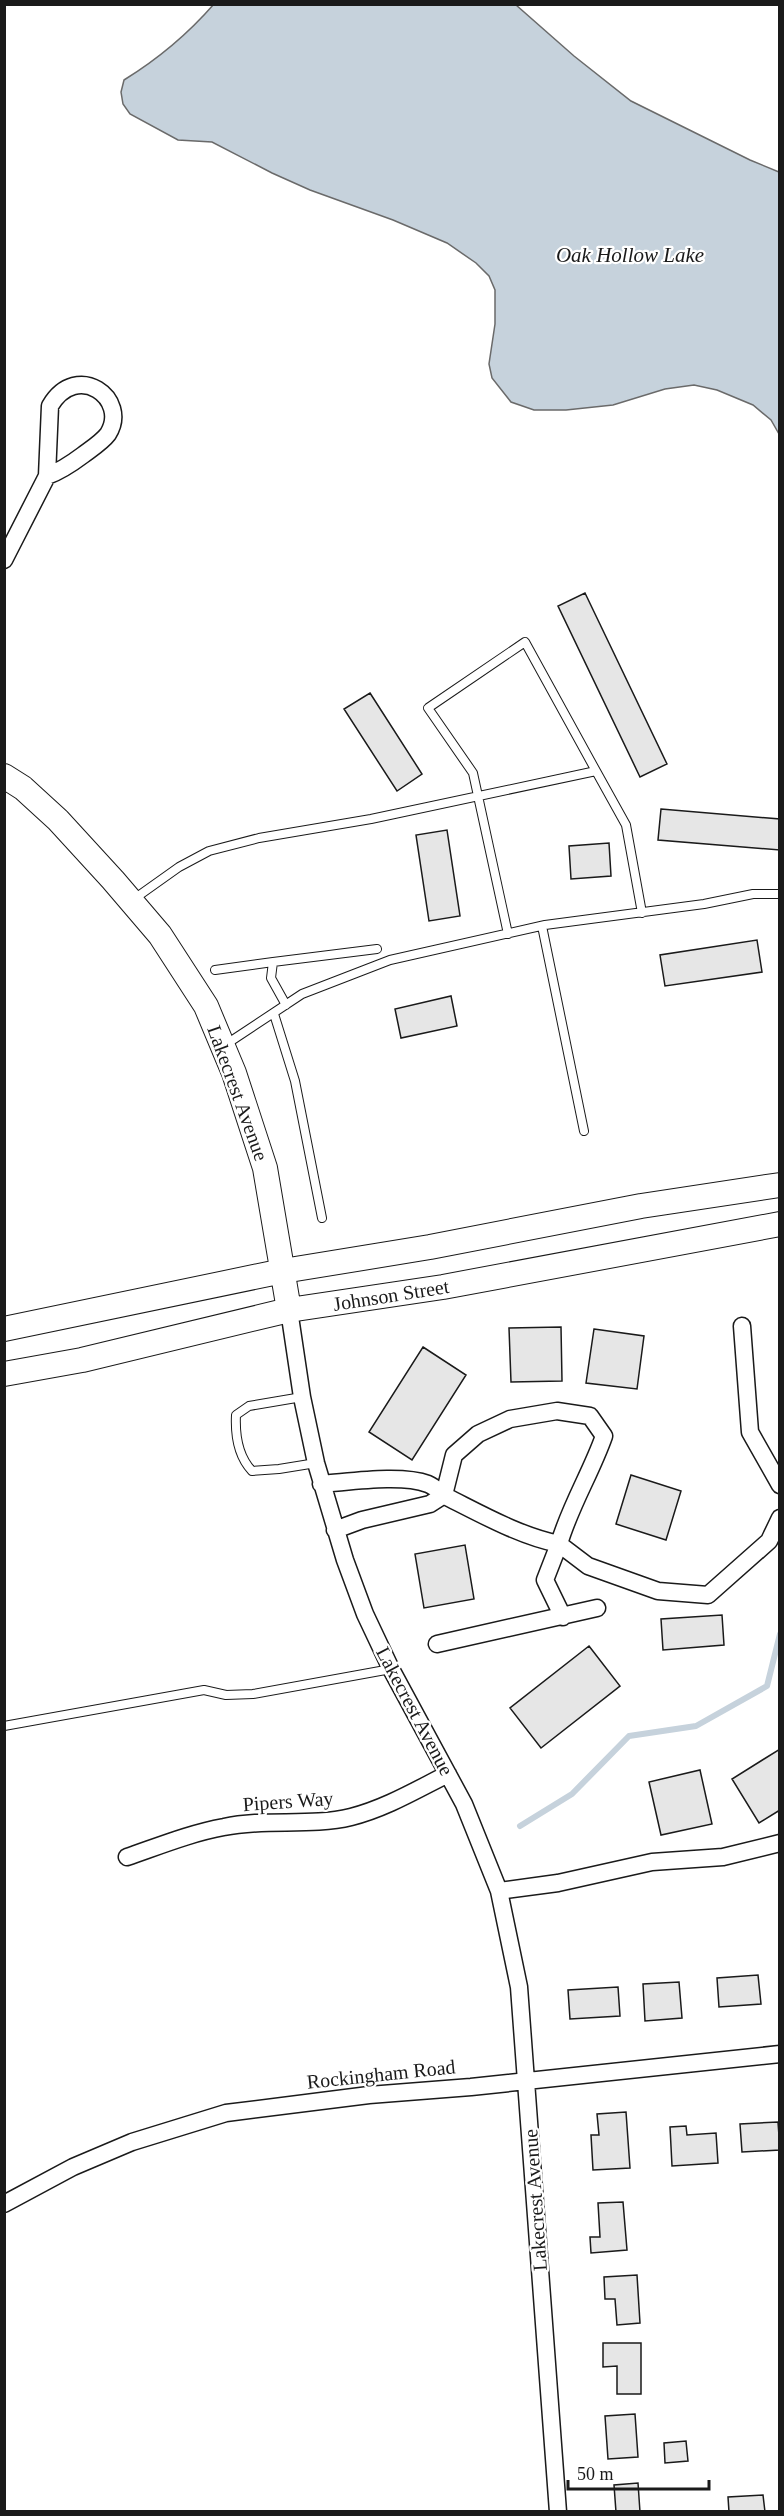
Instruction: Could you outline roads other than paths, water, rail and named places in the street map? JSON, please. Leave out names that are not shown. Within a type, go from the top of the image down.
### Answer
[{"type":"main road","name":"Lakecrest Avenue","points":[[4,776],[23,788],[58,820],[131,901],[160,935],[206,1006],[234,1072],[265,1168],[289,1310]]},
{"type":"main road","name":"Johnson Street","points":[[4,1329],[283,1271],[430,1247],[641,1206],[780,1185]]},
{"type":"main road","name":"Johnson Street","points":[[4,1374],[82,1360],[289,1310],[443,1287],[780,1224]]},
{"type":"street","points":[[4,560],[47,476],[50,406],[65,388],[87,385],[98,390],[107,398],[112,409],[112,423],[108,434],[64,470],[47,476]]},
{"type":"street","name":"Lakecrest Avenue","points":[[289,1310],[302,1397],[321,1484],[365,1614],[391,1669],[464,1804],[499,1891],[519,1987],[558,2511]]},
{"type":"street","points":[[742,1326],[750,1432],[779,1488]]},
{"type":"street","points":[[335,1530],[362,1520],[430,1504],[444,1495],[454,1455],[478,1434],[510,1419],[557,1412],[590,1416],[604,1436],[593,1468],[567,1515],[545,1580],[562,1617]]},
{"type":"street","points":[[321,1484],[375,1480],[419,1482],[431,1485],[444,1495],[540,1540],[559,1544],[588,1566],[658,1590],[708,1595],[769,1541],[780,1518]]},
{"type":"street","points":[[437,1644],[597,1608]]},
{"type":"street","name":"Pipers Way","points":[[127,1857],[224,1827],[263,1823],[329,1822],[353,1816],[383,1807],[448,1774]]},
{"type":"street","points":[[499,1891],[558,1883],[652,1862],[723,1857],[780,1843]]},
{"type":"street","name":"Rockingham Road","points":[[4,2204],[73,2167],[122,2146],[226,2113],[369,2095],[471,2087],[526,2079],[780,2054]]},
{"type":"lane","points":[[508,934],[480,796],[473,774],[428,708],[525,642],[626,825],[642,913]]},
{"type":"lane","points":[[131,901],[179,867],[209,851],[259,838],[371,819],[596,771]]},
{"type":"lane","points":[[222,1046],[302,994],[390,960],[542,926],[704,904],[753,894],[780,894]]},
{"type":"lane","points":[[542,926],[584,1131]]},
{"type":"lane","points":[[215,970],[377,949]]},
{"type":"lane","points":[[273,962],[271,978],[286,1005]]},
{"type":"lane","points":[[274,1014],[295,1081],[322,1218]]},
{"type":"lane","points":[[302,1397],[249,1406],[236,1414],[236,1430],[243,1461],[252,1471],[316,1462]]},
{"type":"lane","points":[[4,1726],[204,1690],[226,1695],[254,1694],[391,1669]]},
{"type":"water","name":"Oak Hollow Lake","points":[[214,4],[516,5],[574,56],[631,101],[779,172],[779,434],[771,420],[753,405],[717,390],[694,385],[665,389],[613,405],[566,410],[534,410],[511,402],[492,378],[489,364],[495,324],[495,290],[489,276],[476,263],[447,243],[393,220],[310,190],[212,142],[178,140],[130,114],[123,104],[121,92],[124,80],[172,46]]},
{"type":"waterway","points":[[520,1826],[572,1794],[629,1736],[696,1726],[767,1686],[780,1634]]}]
